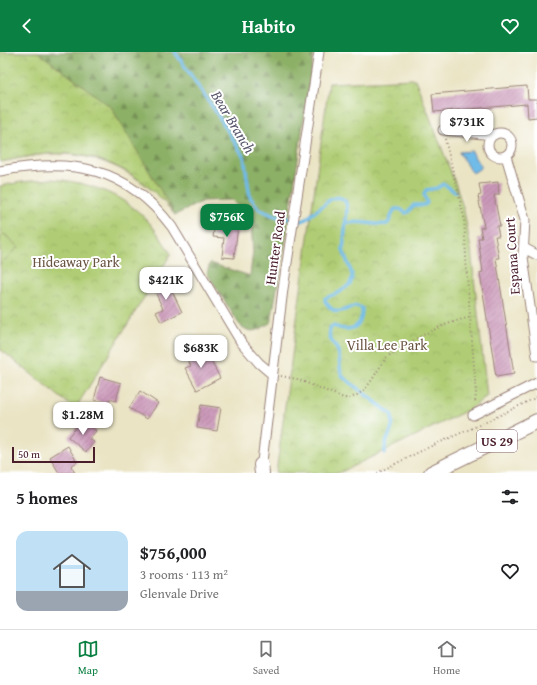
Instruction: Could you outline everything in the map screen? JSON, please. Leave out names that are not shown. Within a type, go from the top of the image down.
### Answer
[{"type":"main road","name":"US 29","points":[[432,473],[536,423]]},
{"type":"street","name":"Hunter Road","points":[[261,470],[272,374],[294,211],[319,52]]},
{"type":"street","points":[[443,130],[494,135],[501,133],[511,139],[512,146],[510,153],[506,156],[498,158],[489,150],[488,142],[494,135]]},
{"type":"street","name":"Espana Court","points":[[506,156],[525,220],[523,257],[536,339],[537,356]]},
{"type":"street","points":[[0,171],[50,165],[67,165],[100,172],[132,188],[145,197],[172,227],[241,342],[259,363],[272,374]]},
{"type":"street","points":[[524,248],[537,255]]},
{"type":"street","points":[[473,415],[537,384]]},
{"type":"path","points":[[443,130],[464,217],[466,276],[471,317],[476,393],[473,415]]},
{"type":"path","points":[[272,374],[297,378],[344,398],[352,398],[367,386],[388,357],[404,346],[432,330],[471,317]]},
{"type":"path","points":[[377,473],[537,397]]},
{"type":"green space","points":[[0,52],[314,52],[287,232],[271,322],[259,329],[251,331],[243,328],[207,273],[210,263],[250,276],[253,252],[251,221],[232,200],[203,201],[175,215],[150,188],[135,177],[103,161],[67,154],[48,154],[0,162]]},
{"type":"green space","points":[[0,52],[38,52],[111,107],[175,215],[150,188],[135,177],[103,161],[85,156],[48,154],[0,162]]},
{"type":"green space","name":"Villa Lee Park","points":[[415,79],[456,185],[464,211],[471,250],[487,396],[470,409],[339,473],[276,473],[329,83]]},
{"type":"green space","name":"Hideaway Park","points":[[50,179],[76,182],[114,195],[136,210],[150,223],[171,254],[75,409],[0,349],[0,186]]},
{"type":"green space","points":[[4,234],[18,247],[0,265],[0,238]]},
{"type":"water","points":[[472,151],[482,167],[473,173],[459,152]]},
{"type":"building","points":[[527,86],[528,99],[537,99],[537,117],[528,118],[527,104],[434,112],[432,94]]},
{"type":"building","points":[[498,182],[499,195],[494,195],[500,226],[497,226],[499,236],[495,236],[499,258],[496,258],[514,374],[496,377],[480,273],[483,272],[478,238],[482,238],[480,228],[484,227],[478,196],[481,195],[479,184]]},
{"type":"building","points":[[215,223],[238,226],[234,258],[222,257],[224,238],[213,237]]},
{"type":"building","points":[[166,278],[182,312],[161,322],[156,312],[163,309],[152,285]]},
{"type":"building","points":[[204,348],[220,378],[197,390],[185,368],[191,366],[186,357]]},
{"type":"building","points":[[100,377],[121,383],[116,401],[109,399],[107,404],[94,400]]},
{"type":"building","points":[[140,391],[158,403],[147,419],[129,408]]},
{"type":"building","points":[[201,405],[221,408],[217,431],[197,428]]},
{"type":"building","points":[[82,420],[96,431],[89,439],[94,442],[86,452],[68,437]]},
{"type":"building","points":[[68,446],[77,462],[71,466],[75,473],[59,473],[50,457]]},
{"type":"waterway","name":"Bear Branch","points":[[175,52],[214,109],[244,157],[250,197],[259,209],[274,216],[302,221],[331,199],[338,197],[345,201],[347,210],[343,250],[352,274],[352,279],[350,284],[340,292],[325,298],[325,301],[329,307],[336,311],[357,306],[362,308],[362,315],[358,324],[354,327],[345,329],[334,326],[331,327],[329,335],[338,351],[343,377],[391,414],[392,425],[386,443],[385,453]]},
{"type":"waterway","points":[[345,224],[356,222],[387,224],[390,221],[392,213],[395,209],[400,209],[406,213],[414,205],[424,205],[427,203],[424,194],[426,190],[437,188],[444,184],[455,192]]}]
